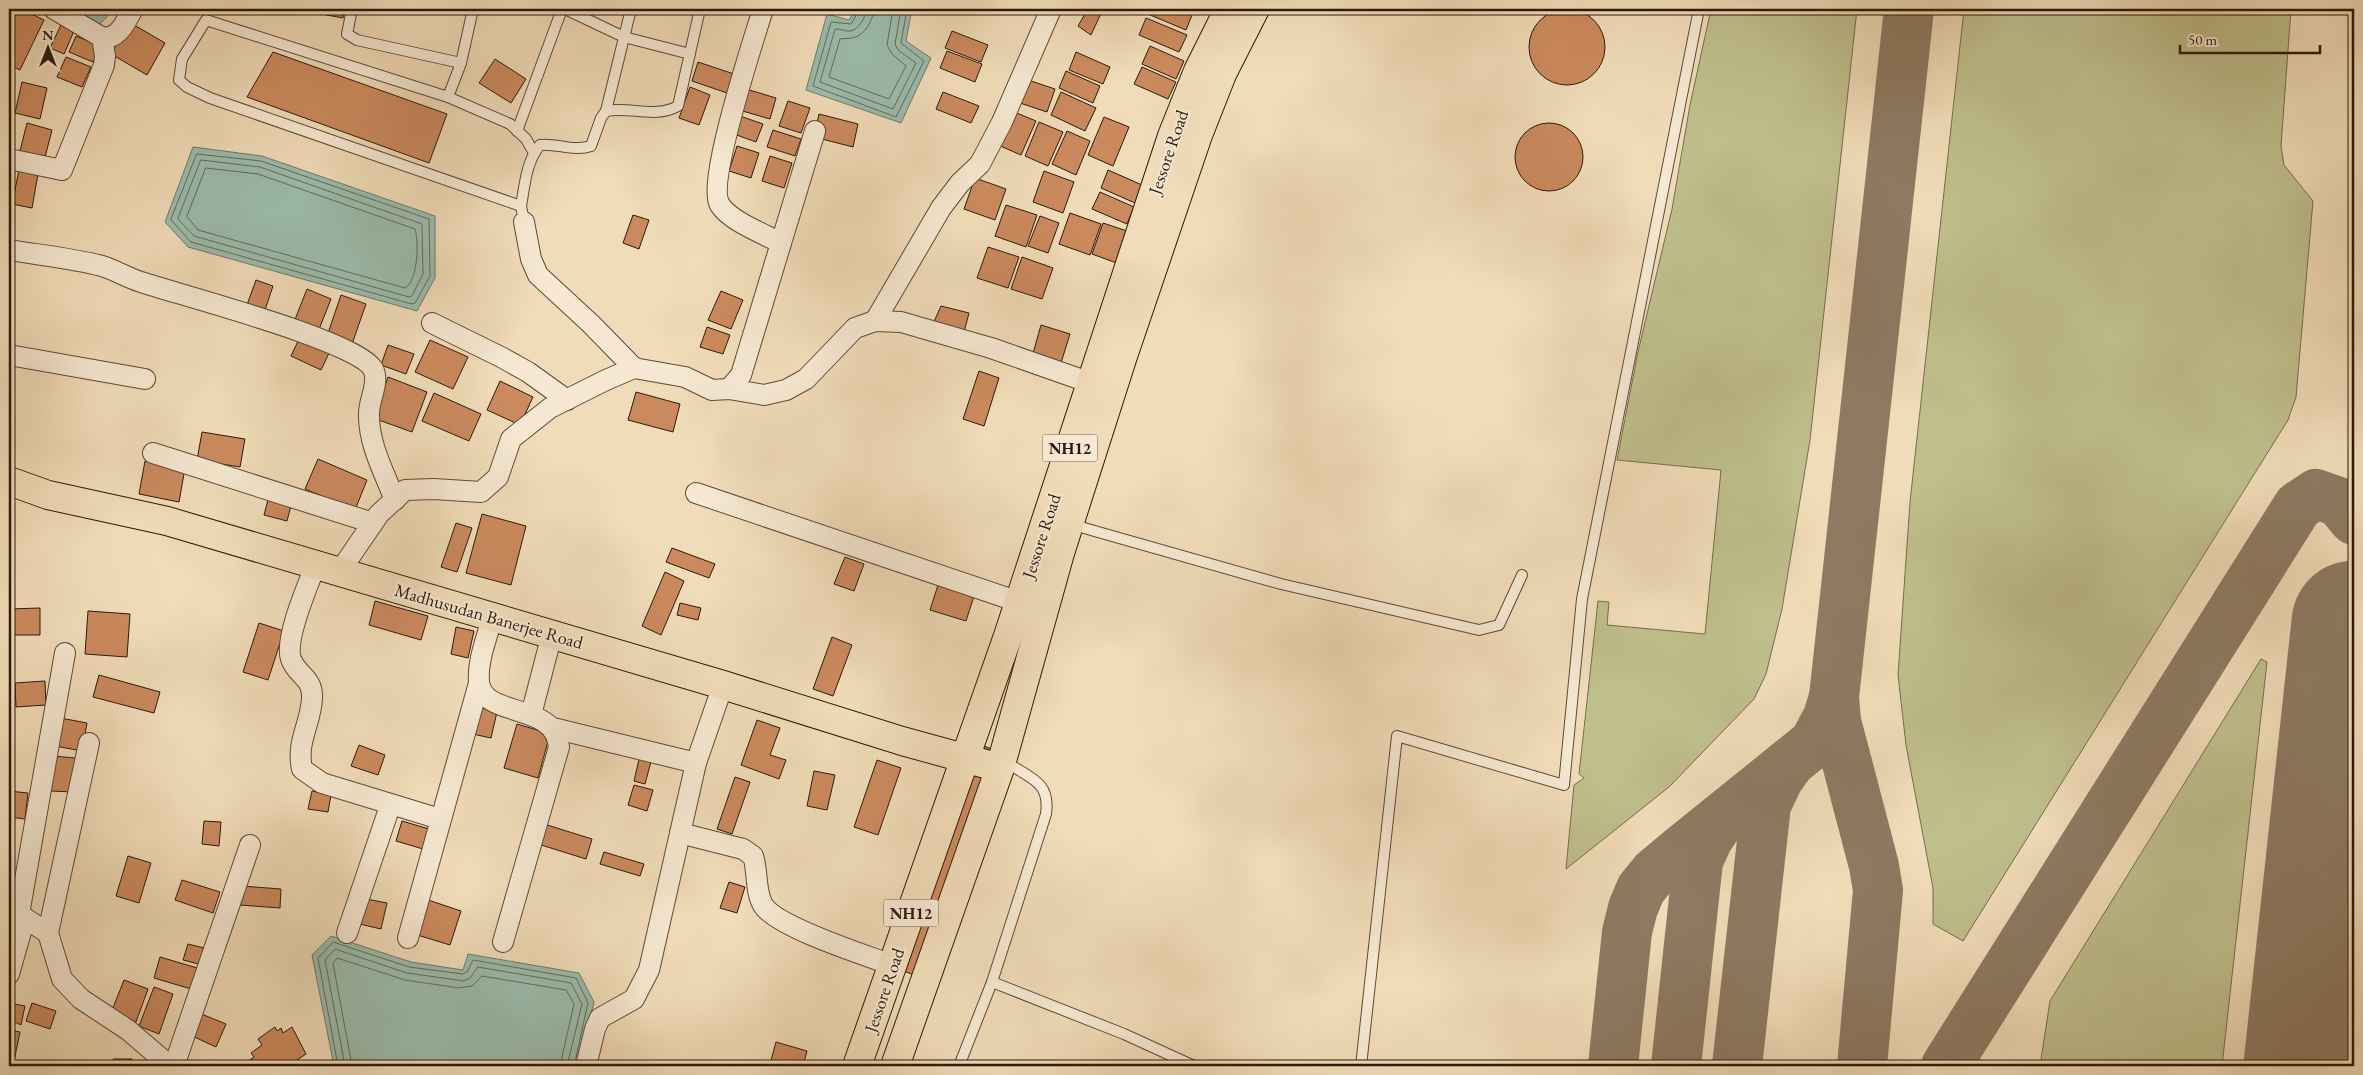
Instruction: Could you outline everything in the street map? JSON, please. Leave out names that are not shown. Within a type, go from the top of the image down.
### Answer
[{"type":"main road","name":"Jessore Road","points":[[857,1066],[966,760],[1172,136],[1198,71],[1229,9]]},
{"type":"main road","name":"NH12","points":[[895,1066],[1000,768],[1070,524],[1122,359],[1198,136],[1222,74],[1255,9]]},
{"type":"main road","name":"Madhusudan Banerjee Road","points":[[9,481],[48,495],[167,521],[723,685],[966,760],[1000,768]]},
{"type":"street","points":[[54,9],[102,37],[111,38],[118,34],[133,9]]},
{"type":"street","points":[[763,9],[720,161],[717,188],[718,204],[730,216],[781,243]]},
{"type":"street","points":[[875,321],[941,208],[960,183],[980,164],[1002,122],[1051,9]]},
{"type":"street","points":[[9,159],[62,170],[104,65],[105,56],[102,37]]},
{"type":"street","points":[[729,389],[741,375],[814,131]]},
{"type":"street","points":[[523,214],[531,259],[538,275],[591,324],[634,368]]},
{"type":"street","points":[[9,250],[103,266],[138,281],[319,338],[350,350],[366,360],[374,370],[375,376],[369,411],[370,430],[376,454],[395,500]]},
{"type":"street","points":[[440,820],[390,806],[322,783],[302,769],[299,756],[302,734],[312,701],[312,687],[291,658],[294,626],[328,568],[404,490],[481,492],[498,478],[511,439],[550,408],[634,368],[685,377],[712,390],[729,389],[764,395],[786,390],[806,379],[855,328],[875,321],[900,322],[991,348],[1091,383]]},
{"type":"street","points":[[432,323],[528,372],[566,400]]},
{"type":"street","points":[[9,355],[145,379]]},
{"type":"street","points":[[153,453],[373,523]]},
{"type":"street","points":[[696,493],[1019,602]]},
{"type":"street","points":[[492,618],[479,670],[481,692],[487,699],[531,715],[553,728],[696,763]]},
{"type":"street","points":[[531,715],[552,634]]},
{"type":"street","points":[[9,974],[17,913],[65,653]]},
{"type":"street","points":[[408,938],[479,683]]},
{"type":"street","points":[[586,1066],[595,1029],[600,1018],[634,999],[649,970],[696,763],[723,685]]},
{"type":"street","points":[[503,942],[557,757],[558,736],[553,728]]},
{"type":"street","points":[[89,743],[48,932],[62,979],[81,999],[128,1030],[170,1066]]},
{"type":"street","points":[[347,934],[390,806]]},
{"type":"street","points":[[680,833],[743,849],[754,856],[762,904],[772,915],[790,925],[892,965]]},
{"type":"street","points":[[174,1066],[250,845]]},
{"type":"street","points":[[17,913],[48,932]]},
{"type":"lane","points":[[352,9],[347,34],[357,40],[461,63]]},
{"type":"lane","points":[[448,97],[461,63],[473,9]]},
{"type":"lane","points":[[518,131],[564,9],[624,37],[690,54]]},
{"type":"lane","points":[[534,153],[526,139],[510,124],[448,97],[206,20],[182,58],[179,80],[187,87],[210,98],[523,214],[528,166],[540,145],[550,144],[583,149],[591,146],[601,118],[606,111],[631,9]]},
{"type":"lane","points":[[606,111],[657,113],[669,112],[678,106],[700,9]]},
{"type":"lane","points":[[1360,1066],[1397,736],[1564,785],[1582,598],[1699,9]]},
{"type":"lane","points":[[1070,524],[1281,584],[1479,630],[1499,625],[1522,575]]},
{"type":"lane","points":[[960,1066],[992,982],[1048,803],[1044,790],[1035,780],[1014,767],[1000,768]]},
{"type":"lane","points":[[992,982],[1124,1034],[1194,1066]]},
{"type":"green space","points":[[1711,9],[1857,9],[1810,440],[1782,609],[1766,674],[1754,699],[1669,787],[1566,869],[1574,785],[1584,778],[1579,774],[1598,601],[1609,602],[1607,625],[1705,634],[1721,470],[1617,460],[1638,352],[1672,209],[1690,105]]},
{"type":"green space","points":[[1964,9],[2291,9],[2281,146],[2284,165],[2313,201],[2296,397],[2288,420],[1963,941],[1933,924],[1933,888],[1906,745],[1898,675],[1910,502]]},
{"type":"green space","points":[[2261,659],[2267,662],[2222,1066],[2040,1066],[2050,1001]]},
{"type":"water","points":[[64,9],[114,9],[99,25]]},
{"type":"water","points":[[856,9],[912,9],[906,41],[931,58],[901,123],[806,90],[827,14],[849,20]]},
{"type":"water","points":[[193,147],[262,156],[435,216],[435,278],[417,311],[188,247],[165,222]]},
{"type":"water","points":[[331,936],[411,962],[463,970],[468,954],[579,973],[594,1002],[578,1066],[334,1066],[312,955]]},
{"type":"building","points":[[9,9],[21,9],[44,20],[20,70],[9,65]]},
{"type":"building","points":[[305,9],[345,9],[343,18],[305,11]]},
{"type":"building","points":[[1088,9],[1103,9],[1091,35],[1078,26]]},
{"type":"building","points":[[1136,9],[1192,9],[1194,10],[1186,30]]},
{"type":"building","points":[[1567,9],[1581,12],[1594,20],[1602,33],[1605,47],[1602,61],[1594,74],[1581,82],[1567,85],[1553,82],[1540,74],[1532,61],[1529,47],[1532,33],[1540,20],[1553,12]]},
{"type":"building","points":[[1146,18],[1187,35],[1179,52],[1139,35]]},
{"type":"building","points":[[129,22],[165,43],[147,75],[111,54]]},
{"type":"building","points":[[61,25],[74,31],[64,54],[50,48]]},
{"type":"building","points":[[952,31],[988,45],[981,62],[945,48]]},
{"type":"building","points":[[76,36],[100,46],[93,62],[69,52]]},
{"type":"building","points":[[1150,46],[1184,61],[1176,79],[1142,64]]},
{"type":"building","points":[[947,51],[982,64],[975,82],[940,68]]},
{"type":"building","points":[[273,52],[447,114],[429,163],[247,97]]},
{"type":"building","points":[[1076,52],[1110,67],[1103,84],[1069,70]]},
{"type":"building","points":[[66,57],[91,67],[82,87],[57,77]]},
{"type":"building","points":[[495,59],[526,79],[511,103],[479,83]]},
{"type":"building","points":[[698,62],[740,76],[733,95],[692,81]]},
{"type":"building","points":[[1142,67],[1176,82],[1168,99],[1134,84]]},
{"type":"building","points":[[1066,71],[1100,86],[1093,103],[1059,88]]},
{"type":"building","points":[[9,78],[15,79],[9,116]]},
{"type":"building","points":[[1028,80],[1055,89],[1047,112],[1020,103]]},
{"type":"building","points":[[22,82],[47,88],[40,119],[15,113]]},
{"type":"building","points":[[690,87],[710,95],[699,125],[679,118]]},
{"type":"building","points":[[746,89],[776,98],[770,119],[739,110]]},
{"type":"building","points":[[943,92],[979,106],[971,123],[936,109]]},
{"type":"building","points":[[1061,92],[1096,108],[1085,131],[1051,115]]},
{"type":"building","points":[[788,101],[810,108],[801,133],[779,126]]},
{"type":"building","points":[[1012,111],[1036,121],[1021,155],[998,145]]},
{"type":"building","points":[[819,114],[858,124],[853,147],[814,137]]},
{"type":"building","points":[[740,116],[763,124],[756,142],[734,134]]},
{"type":"building","points":[[1104,117],[1129,127],[1113,166],[1088,155]]},
{"type":"building","points":[[1039,122],[1063,132],[1048,166],[1025,156]]},
{"type":"building","points":[[27,123],[52,130],[43,165],[18,159]]},
{"type":"building","points":[[1542,123],[1556,123],[1568,128],[1578,138],[1583,150],[1583,164],[1578,176],[1568,186],[1556,191],[1542,191],[1530,186],[1520,176],[1515,164],[1515,150],[1520,138],[1530,128]]},
{"type":"building","points":[[773,130],[801,139],[795,156],[767,147]]},
{"type":"building","points":[[1067,131],[1090,141],[1076,175],[1052,164]]},
{"type":"building","points":[[737,146],[759,153],[751,178],[729,171]]},
{"type":"building","points":[[770,156],[792,163],[784,188],[762,181]]},
{"type":"building","points":[[19,170],[38,174],[32,208],[12,204]]},
{"type":"building","points":[[1108,170],[1142,185],[1135,203],[1101,188]]},
{"type":"building","points":[[1044,171],[1074,182],[1063,213],[1033,202]]},
{"type":"building","points":[[975,178],[1006,189],[995,220],[964,209]]},
{"type":"building","points":[[1100,192],[1134,207],[1127,224],[1092,209]]},
{"type":"building","points":[[1006,205],[1037,215],[1026,247],[995,236]]},
{"type":"building","points":[[1070,213],[1101,224],[1090,255],[1059,244]]},
{"type":"building","points":[[633,215],[649,220],[639,249],[623,243]]},
{"type":"building","points":[[1040,216],[1059,223],[1048,253],[1028,246]]},
{"type":"building","points":[[1103,223],[1133,233],[1122,265],[1092,254]]},
{"type":"building","points":[[988,247],[1019,257],[1008,288],[977,278]]},
{"type":"building","points":[[1022,257],[1053,268],[1042,299],[1011,289]]},
{"type":"building","points":[[256,280],[273,286],[262,319],[244,313]]},
{"type":"building","points":[[307,289],[331,299],[318,332],[294,322]]},
{"type":"building","points":[[721,291],[743,300],[731,329],[708,320]]},
{"type":"building","points":[[341,295],[366,304],[352,344],[327,336]]},
{"type":"building","points":[[941,306],[969,313],[963,336],[932,326]]},
{"type":"building","points":[[1041,325],[1070,334],[1060,366],[1032,357]]},
{"type":"building","points":[[707,327],[730,335],[723,354],[700,347]]},
{"type":"building","points":[[299,339],[329,353],[321,370],[291,356]]},
{"type":"building","points":[[430,340],[468,357],[453,389],[415,372]]},
{"type":"building","points":[[388,345],[414,354],[406,374],[381,365]]},
{"type":"building","points":[[979,371],[999,378],[984,426],[963,419]]},
{"type":"building","points":[[388,377],[427,392],[412,432],[373,418]]},
{"type":"building","points":[[500,381],[533,397],[520,425],[487,410]]},
{"type":"building","points":[[636,392],[680,404],[673,432],[628,420]]},
{"type":"building","points":[[434,393],[481,414],[469,441],[422,421]]},
{"type":"building","points":[[202,432],[245,439],[240,467],[197,460]]},
{"type":"building","points":[[318,459],[367,480],[355,510],[305,489]]},
{"type":"building","points":[[145,461],[185,468],[179,502],[139,494]]},
{"type":"building","points":[[269,496],[292,502],[287,521],[264,515]]},
{"type":"building","points":[[482,514],[526,526],[511,585],[466,573]]},
{"type":"building","points":[[456,523],[472,528],[457,572],[441,567]]},
{"type":"building","points":[[672,548],[715,564],[709,578],[666,562]]},
{"type":"building","points":[[845,557],[864,564],[854,591],[834,584]]},
{"type":"building","points":[[665,572],[684,581],[661,635],[642,626]]},
{"type":"building","points":[[938,585],[974,596],[966,621],[930,610]]},
{"type":"building","points":[[375,601],[428,616],[421,640],[369,625]]},
{"type":"building","points":[[680,603],[701,608],[698,620],[677,615]]},
{"type":"building","points":[[40,608],[40,635],[9,635],[9,609]]},
{"type":"building","points":[[88,611],[130,614],[127,657],[85,654]]},
{"type":"building","points":[[259,623],[284,631],[268,680],[243,672]]},
{"type":"building","points":[[456,627],[474,631],[468,658],[451,654]]},
{"type":"building","points":[[832,637],[852,645],[833,696],[813,689]]},
{"type":"building","points":[[99,675],[160,692],[154,713],[93,697]]},
{"type":"building","points":[[45,681],[46,705],[16,707],[15,683]]},
{"type":"building","points":[[474,706],[497,712],[491,738],[468,733]]},
{"type":"building","points":[[55,717],[87,723],[82,751],[50,745]]},
{"type":"building","points":[[757,720],[780,728],[770,755],[786,760],[779,779],[741,765]]},
{"type":"building","points":[[517,724],[550,734],[538,778],[504,768]]},
{"type":"building","points":[[976,743],[997,751],[920,977],[895,968]]},
{"type":"building","points":[[359,745],[385,755],[378,775],[351,766]]},
{"type":"building","points":[[640,755],[652,758],[645,784],[634,781]]},
{"type":"building","points":[[52,756],[76,758],[74,792],[50,791]]},
{"type":"building","points":[[877,760],[901,768],[878,835],[854,827]]},
{"type":"building","points":[[814,771],[835,775],[827,810],[807,806]]},
{"type":"building","points":[[735,777],[750,782],[732,834],[717,829]]},
{"type":"building","points":[[634,785],[653,790],[647,811],[628,805]]},
{"type":"building","points":[[9,791],[28,793],[25,819],[9,817]]},
{"type":"building","points":[[312,791],[331,795],[328,812],[308,809]]},
{"type":"building","points":[[204,821],[221,822],[219,846],[202,844]]},
{"type":"building","points":[[402,821],[429,829],[423,849],[396,841]]},
{"type":"building","points":[[544,824],[592,839],[586,859],[538,844]]},
{"type":"building","points":[[604,852],[644,864],[640,876],[600,864]]},
{"type":"building","points":[[128,856],[151,863],[139,903],[116,896]]},
{"type":"building","points":[[182,880],[220,892],[213,913],[175,900]]},
{"type":"building","points":[[729,882],[745,887],[737,913],[720,908]]},
{"type":"building","points":[[241,886],[281,889],[280,908],[240,905]]},
{"type":"building","points":[[361,898],[387,903],[381,929],[355,923]]},
{"type":"building","points":[[425,899],[461,911],[450,945],[414,934]]},
{"type":"building","points":[[188,944],[208,949],[203,965],[183,960]]},
{"type":"building","points":[[160,957],[204,970],[198,991],[154,978]]},
{"type":"building","points":[[124,980],[148,989],[136,1022],[111,1013]]},
{"type":"building","points":[[154,987],[173,994],[159,1034],[139,1026]]},
{"type":"building","points":[[9,1003],[25,1006],[21,1025],[9,1019]]},
{"type":"building","points":[[32,1003],[56,1011],[50,1029],[26,1021]]},
{"type":"building","points":[[199,1013],[226,1024],[216,1047],[190,1035]]},
{"type":"building","points":[[275,1027],[277,1031],[281,1028],[283,1033],[292,1027],[306,1054],[288,1066],[250,1066],[247,1062],[254,1057],[251,1053],[262,1045],[258,1039]]},
{"type":"building","points":[[9,1030],[20,1032],[13,1066],[9,1066]]},
{"type":"building","points":[[776,1042],[807,1051],[803,1066],[770,1064]]},
{"type":"building","points":[[113,1059],[132,1059],[132,1066],[114,1066]]},
{"type":"taxiway","points":[[1862,1066],[1878,890],[1874,866],[1836,721],[1834,697],[1909,9]]},
{"type":"taxiway","points":[[1946,1066],[2298,506],[2316,494],[2339,502],[2354,520]]},
{"type":"taxiway","points":[[1613,1066],[1627,932],[1633,908],[1641,889],[1654,873],[1814,743],[1828,717],[1834,697]]},
{"type":"taxiway","points":[[1737,1066],[1766,805],[1779,778],[1787,767]]},
{"type":"taxiway","points":[[1676,1066],[1698,861],[1708,839],[1720,821]]},
{"type":"runway","points":[[2306,1066],[2354,623]]}]
